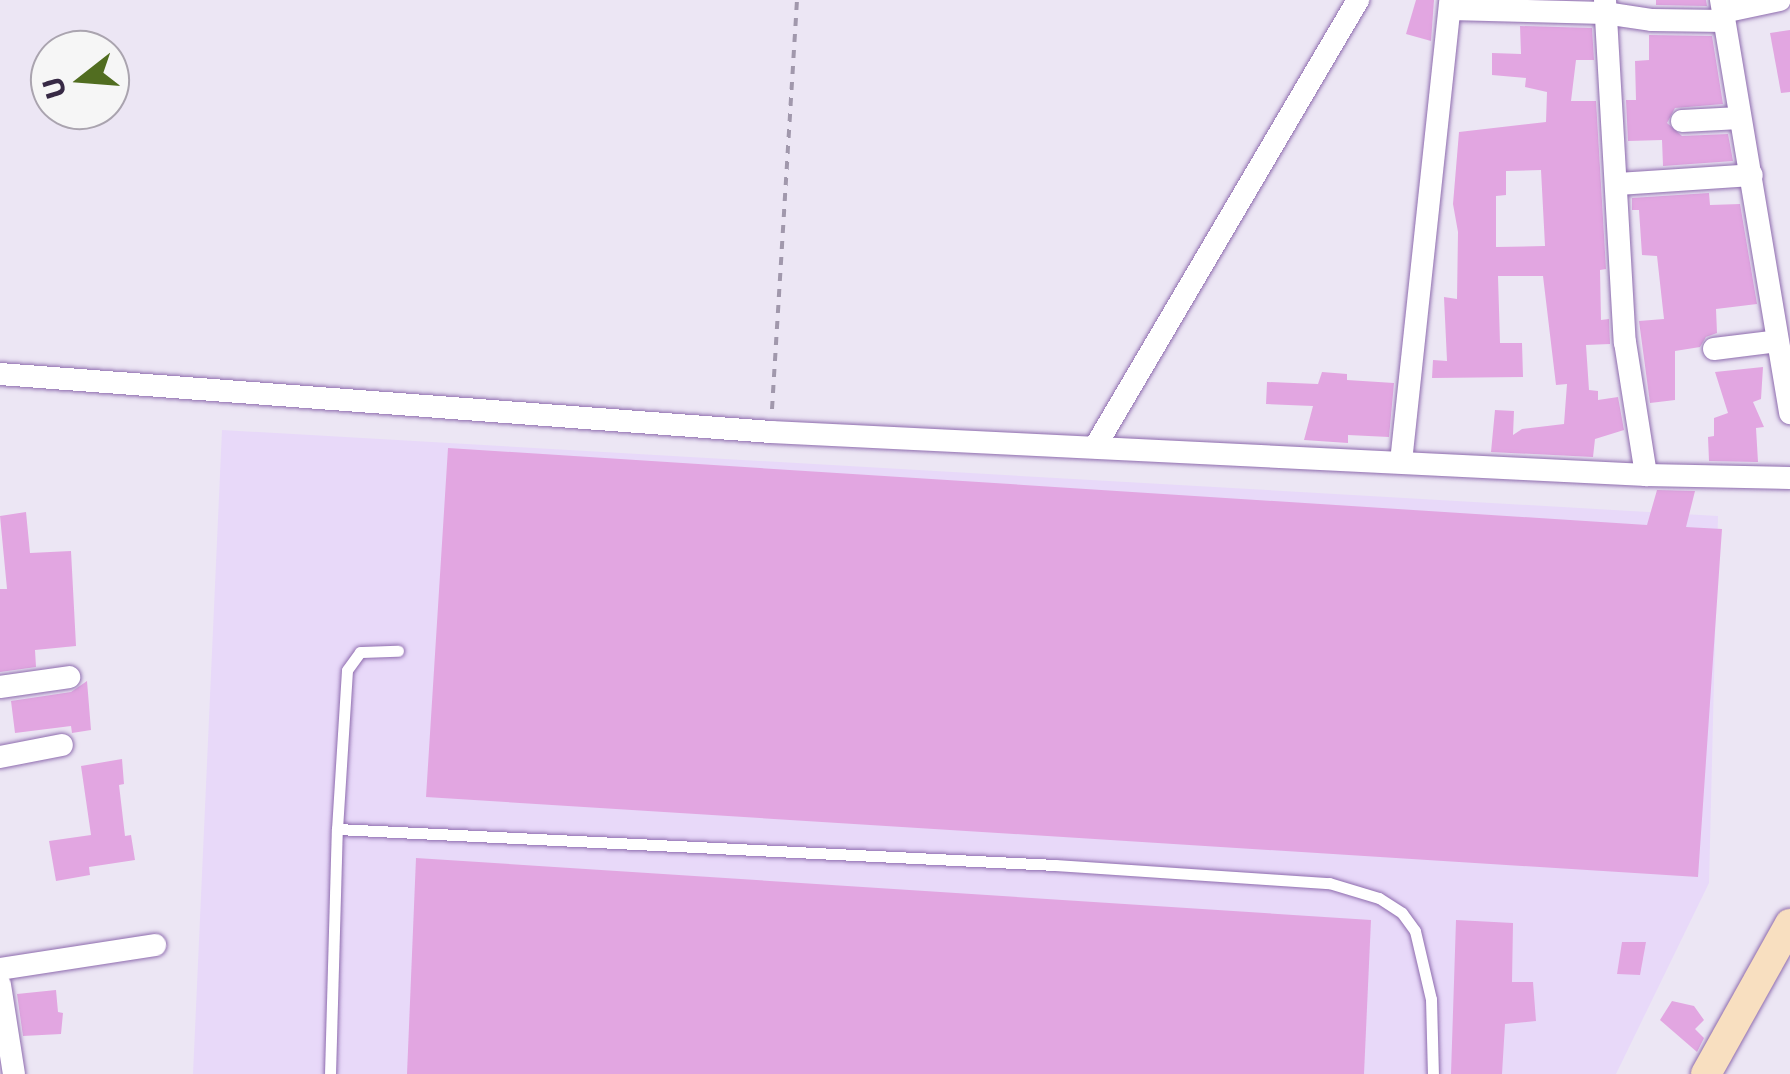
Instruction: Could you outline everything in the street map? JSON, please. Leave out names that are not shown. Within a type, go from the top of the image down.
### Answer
[{"type":"main road","points":[[1706,1074],[1790,924]]},
{"type":"street","points":[[1094,447],[1358,0]]},
{"type":"street","points":[[1401,462],[1450,5],[1605,6],[1652,20],[1780,0]]},
{"type":"street","points":[[1605,6],[1624,342],[1646,476]]},
{"type":"street","points":[[1722,11],[1790,413]]},
{"type":"street","points":[[1682,121],[1740,118]]},
{"type":"street","points":[[1618,184],[1671,177],[1752,175]]},
{"type":"street","points":[[1714,349],[1778,341]]},
{"type":"street","points":[[0,374],[771,432],[1646,476],[1790,478]]},
{"type":"street","points":[[0,686],[69,677]]},
{"type":"street","points":[[0,757],[62,745]]},
{"type":"street","points":[[0,969],[155,945]]},
{"type":"street","points":[[0,985],[14,1074]]},
{"type":"lane","points":[[330,1074],[336,829],[348,664],[360,652],[398,651]]},
{"type":"lane","points":[[336,829],[1329,883],[1379,898],[1402,913],[1415,931],[1431,999],[1433,1074]]},
{"type":"path","points":[[771,432],[798,0]]},
{"type":"shaded area","points":[[222,430],[1718,516],[1709,883],[1616,1074],[193,1074]]},
{"type":"building","points":[[1416,0],[1434,0],[1431,41],[1406,34]]},
{"type":"building","points":[[1656,0],[1706,0],[1707,6],[1656,5]]},
{"type":"building","points":[[1520,26],[1592,28],[1594,60],[1576,60],[1571,101],[1596,101],[1606,269],[1600,270],[1601,320],[1609,319],[1610,344],[1586,345],[1589,390],[1598,391],[1598,400],[1618,397],[1624,430],[1595,439],[1593,457],[1491,452],[1495,410],[1514,411],[1513,435],[1522,429],[1564,424],[1567,384],[1556,385],[1543,276],[1498,276],[1500,343],[1522,343],[1523,377],[1432,378],[1433,360],[1447,361],[1444,297],[1457,299],[1458,232],[1453,204],[1459,132],[1546,122],[1547,92],[1525,87],[1526,78],[1492,75],[1492,53],[1521,54]],"holes":[[[1541,170],[1545,246],[1496,247],[1496,196],[1506,195],[1506,171]]]},
{"type":"building","points":[[1790,30],[1790,92],[1781,93],[1770,33]]},
{"type":"building","points":[[1649,35],[1712,36],[1723,104],[1675,108],[1667,123],[1682,136],[1728,134],[1733,161],[1663,166],[1662,140],[1628,141],[1626,100],[1636,100],[1635,61],[1649,60]]},
{"type":"building","points":[[1709,193],[1710,205],[1740,204],[1757,304],[1716,309],[1717,333],[1706,337],[1700,347],[1675,351],[1675,400],[1650,403],[1639,321],[1664,319],[1657,256],[1642,255],[1639,210],[1632,210],[1632,198]]},
{"type":"building","points":[[1763,367],[1761,399],[1753,402],[1764,427],[1756,428],[1758,462],[1709,461],[1708,437],[1714,436],[1714,418],[1728,413],[1715,372]]},
{"type":"building","points":[[1322,372],[1347,374],[1347,380],[1394,383],[1389,437],[1348,435],[1348,443],[1304,440],[1313,406],[1266,404],[1267,382],[1318,384]]},
{"type":"building","points":[[448,448],[1647,525],[1657,490],[1695,491],[1686,527],[1722,529],[1698,877],[426,797]]},
{"type":"building","points":[[26,512],[30,553],[71,551],[76,646],[35,650],[36,667],[0,672],[0,589],[7,589],[0,516]]},
{"type":"building","points":[[87,681],[91,730],[72,733],[71,726],[15,733],[11,701],[71,692]]},
{"type":"building","points":[[122,759],[124,784],[119,785],[125,836],[131,835],[135,860],[89,867],[90,875],[56,881],[49,841],[91,835],[81,766]]},
{"type":"building","points":[[416,858],[1371,920],[1364,1074],[407,1074]]},
{"type":"building","points":[[1456,920],[1513,923],[1512,982],[1533,982],[1536,1021],[1505,1024],[1502,1074],[1451,1074]]},
{"type":"building","points":[[1622,942],[1646,942],[1640,975],[1617,974]]},
{"type":"building","points":[[56,990],[58,1012],[63,1013],[61,1034],[23,1036],[17,994]]},
{"type":"building","points":[[1672,1001],[1694,1006],[1704,1020],[1695,1029],[1704,1038],[1697,1052],[1660,1020]]}]
